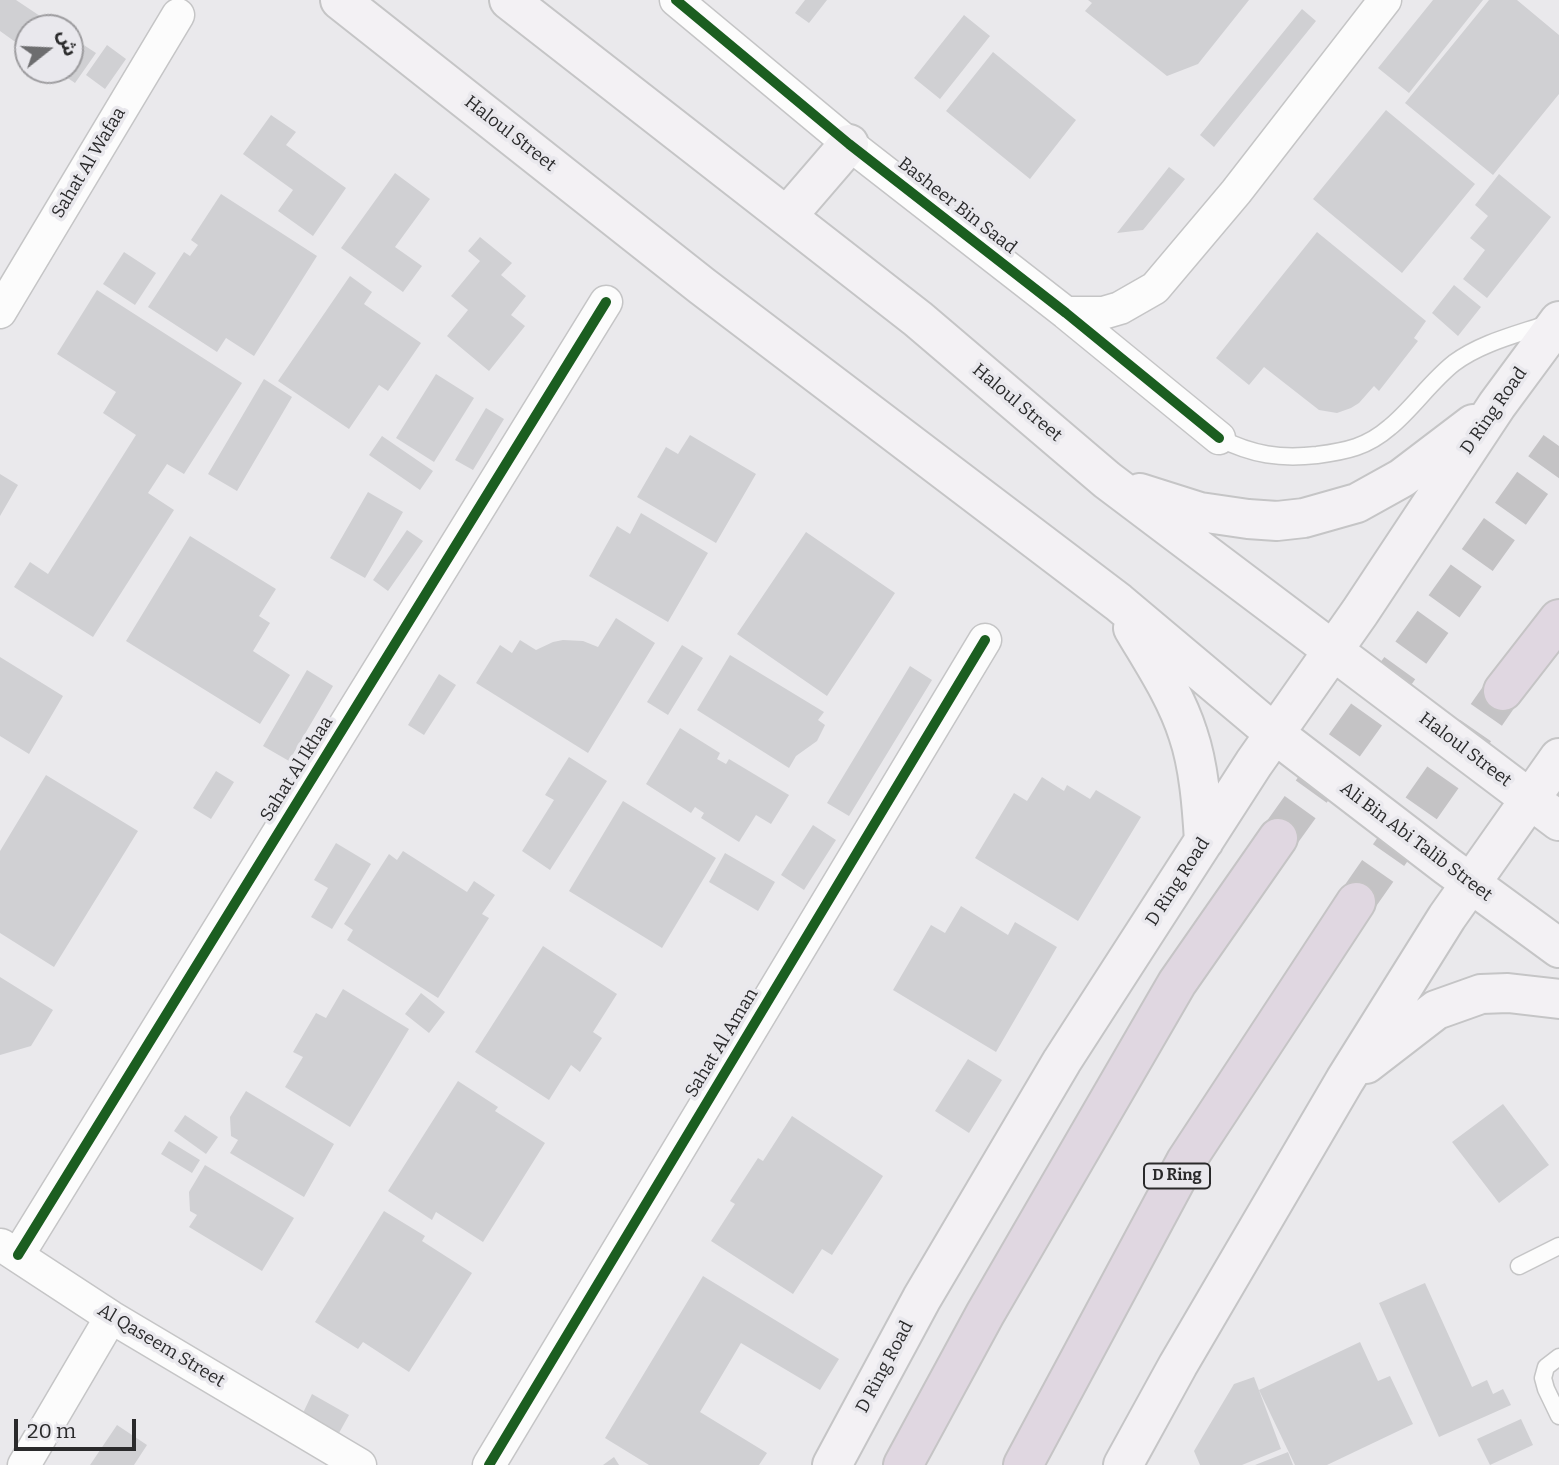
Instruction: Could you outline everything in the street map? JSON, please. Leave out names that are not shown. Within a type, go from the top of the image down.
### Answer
[{"type":"highway","points":[[1503,691],[1559,619]]},
{"type":"highway","points":[[903,1465],[985,1314],[1177,983],[1278,838]]},
{"type":"highway","name":"D Ring","points":[[1023,1465],[1186,1161],[1356,902]]},
{"type":"main road","points":[[314,0],[373,26]]},
{"type":"main road","name":"Haloul Street","points":[[340,0],[702,286],[1118,601],[1275,734]]},
{"type":"main road","name":"Haloul Street","points":[[509,0],[918,319],[1107,480],[1545,811]]},
{"type":"main road","points":[[787,216],[849,144]]},
{"type":"main road","name":"D Ring Road","points":[[832,1465],[922,1298],[1062,1061],[1254,763],[1497,405],[1559,320]]},
{"type":"main road","points":[[1107,480],[1200,512],[1268,520],[1304,518],[1357,503],[1402,478],[1497,405]]},
{"type":"main road","points":[[1118,601],[1168,687],[1188,734],[1202,806],[1204,842]]},
{"type":"main road","name":"Ali Bin Abi Talib Street","points":[[1275,734],[1559,948]]},
{"type":"main road","points":[[1123,1465],[1178,1365],[1345,1080],[1447,917],[1471,884],[1545,811],[1559,758]]},
{"type":"main road","points":[[1345,1080],[1436,1010],[1481,994],[1508,993],[1559,999]]},
{"type":"street","name":"Basheer Bin Saad","points":[[676,0],[849,144],[1066,313],[1219,438]]},
{"type":"street","points":[[1066,313],[1103,313],[1120,308],[1155,288],[1236,192],[1385,0]]},
{"type":"street","name":"Sahat Al Wafaa","points":[[0,312],[178,15]]},
{"type":"street","name":"Sahat Al Ikhaa","points":[[9,1250],[606,302]]},
{"type":"street","name":"Sahat Al Aman","points":[[489,1465],[985,640]]},
{"type":"street","name":"Al Qaseem Street","points":[[9,1250],[111,1317],[360,1465]]},
{"type":"street","points":[[24,1465],[111,1317]]},
{"type":"lane","points":[[1219,438],[1253,452],[1281,457],[1358,448],[1391,427],[1447,370],[1477,348],[1559,320]]},
{"type":"lane","points":[[1519,1266],[1559,1246]]},
{"type":"lane","points":[[1559,1357],[1546,1367],[1543,1378],[1559,1416]]},
{"type":"building","points":[[0,0],[16,0],[37,14],[14,14],[14,41],[0,31]]},
{"type":"building","points":[[805,0],[827,0],[809,23],[795,13]]},
{"type":"building","points":[[1088,0],[1249,0],[1198,64],[1167,76],[1085,11],[1092,3]]},
{"type":"building","points":[[1433,0],[1483,0],[1409,93],[1378,68]]},
{"type":"building","points":[[1489,0],[1517,0],[1559,35],[1559,94],[1493,175],[1405,103]]},
{"type":"building","points":[[1302,9],[1316,21],[1214,147],[1200,135]]},
{"type":"building","points":[[964,15],[990,36],[940,99],[914,78]]},
{"type":"building","points":[[84,45],[96,53],[84,70]]},
{"type":"building","points":[[107,45],[126,59],[105,89],[86,75]]},
{"type":"building","points":[[993,52],[1076,120],[1030,179],[946,111]]},
{"type":"building","points":[[1386,110],[1475,184],[1402,273],[1313,199]]},
{"type":"building","points":[[271,115],[296,132],[286,145],[346,188],[313,236],[278,211],[293,190],[243,154]]},
{"type":"building","points":[[1169,167],[1185,179],[1143,230],[1117,233]]},
{"type":"building","points":[[395,173],[430,199],[395,247],[422,266],[403,292],[341,248]]},
{"type":"building","points":[[1499,174],[1551,217],[1487,298],[1463,279],[1485,250],[1470,238],[1488,216],[1475,205]]},
{"type":"building","points":[[221,194],[317,256],[254,356],[226,338],[217,352],[148,307],[184,252],[190,256],[198,245],[191,240]]},
{"type":"building","points":[[1317,232],[1426,321],[1414,338],[1418,341],[1379,391],[1374,386],[1359,403],[1337,413],[1319,410],[1264,367],[1249,385],[1216,358]]},
{"type":"building","points":[[480,237],[512,263],[501,275],[526,296],[511,315],[525,326],[489,371],[447,336],[468,310],[451,296],[480,261],[468,251]]},
{"type":"building","points":[[124,252],[156,273],[135,305],[103,284]]},
{"type":"building","points":[[350,276],[372,292],[364,304],[421,343],[388,391],[379,385],[349,429],[278,381]]},
{"type":"building","points":[[1454,285],[1481,307],[1458,336],[1432,313]]},
{"type":"building","points":[[97,290],[242,383],[184,474],[167,464],[148,493],[174,510],[93,637],[14,587],[30,562],[48,574],[136,435],[103,413],[116,392],[57,354]]},
{"type":"building","points":[[436,374],[474,398],[434,462],[396,438]]},
{"type":"building","points":[[264,379],[292,397],[237,491],[208,474]]},
{"type":"building","points":[[486,408],[504,419],[473,470],[455,460]]},
{"type":"building","points":[[690,435],[756,474],[716,543],[637,497],[666,447],[678,454]]},
{"type":"building","points":[[382,436],[433,471],[420,490],[369,455]]},
{"type":"building","points":[[0,474],[18,485],[0,516]]},
{"type":"building","points":[[368,492],[403,512],[365,578],[330,558]]},
{"type":"building","points":[[641,513],[708,553],[668,622],[589,576],[617,526],[630,534]]},
{"type":"building","points":[[407,530],[423,541],[388,591],[373,580]]},
{"type":"building","points":[[806,532],[895,593],[827,696],[737,634]]},
{"type":"building","points":[[190,536],[276,589],[259,616],[270,623],[253,651],[290,675],[260,724],[126,641]]},
{"type":"building","points":[[616,618],[655,643],[588,753],[476,683],[500,645],[512,653],[520,640],[536,650],[563,640],[583,641],[598,647]]},
{"type":"building","points":[[682,645],[703,658],[668,715],[647,702]]},
{"type":"building","points":[[730,655],[824,712],[818,720],[825,725],[817,741],[796,756],[789,768],[697,710]]},
{"type":"building","points":[[0,657],[63,696],[29,754],[0,736]]},
{"type":"building","points":[[910,666],[932,680],[849,816],[827,803]]},
{"type":"building","points":[[307,670],[333,686],[289,761],[263,746]]},
{"type":"building","points":[[439,674],[456,685],[424,735],[408,725]]},
{"type":"building","points":[[680,728],[720,753],[717,759],[726,764],[729,759],[789,795],[771,824],[756,815],[739,842],[701,818],[704,813],[695,807],[691,813],[646,784]]},
{"type":"building","points":[[569,757],[607,781],[550,870],[522,851],[554,800],[545,795]]},
{"type":"building","points":[[216,771],[234,782],[211,819],[193,808]]},
{"type":"building","points":[[46,775],[138,831],[54,967],[0,933],[0,851]]},
{"type":"building","points":[[1042,777],[1064,791],[1067,785],[1090,799],[1096,790],[1141,817],[1078,921],[975,858],[1014,793],[1027,801]]},
{"type":"building","points":[[623,801],[716,858],[662,948],[569,891]]},
{"type":"building","points":[[813,825],[836,840],[804,890],[781,875]]},
{"type":"building","points":[[336,843],[371,864],[332,929],[311,917],[328,888],[314,880]]},
{"type":"building","points":[[403,851],[467,892],[474,881],[495,895],[482,914],[489,918],[438,998],[347,940],[353,930],[344,924],[389,854],[397,860]]},
{"type":"building","points":[[725,853],[775,882],[758,911],[709,882]]},
{"type":"building","points":[[961,906],[1008,935],[1015,922],[1057,947],[996,1052],[893,990],[931,925],[945,933]]},
{"type":"building","points":[[543,946],[617,994],[593,1032],[602,1038],[580,1072],[571,1065],[549,1100],[475,1052]]},
{"type":"building","points":[[0,977],[53,1010],[31,1046],[0,1055]]},
{"type":"building","points":[[343,989],[409,1029],[350,1127],[285,1087],[303,1057],[293,1052],[316,1013],[326,1018]]},
{"type":"building","points":[[421,993],[445,1012],[429,1033],[405,1014]]},
{"type":"building","points":[[968,1059],[1002,1080],[969,1133],[935,1111]]},
{"type":"building","points":[[458,1081],[498,1107],[495,1111],[545,1143],[483,1242],[436,1212],[432,1220],[388,1191]]},
{"type":"building","points":[[246,1091],[334,1144],[304,1197],[230,1153],[238,1140],[231,1136],[230,1117]]},
{"type":"building","points":[[1503,1104],[1549,1165],[1499,1203],[1452,1142]]},
{"type":"building","points":[[185,1115],[218,1137],[206,1154],[174,1131]]},
{"type":"building","points":[[792,1116],[883,1176],[832,1255],[822,1249],[793,1294],[711,1241],[735,1204],[730,1201],[758,1158],[763,1161]]},
{"type":"building","points":[[169,1141],[200,1160],[192,1173],[161,1154]]},
{"type":"building","points":[[205,1165],[294,1218],[262,1271],[189,1227],[197,1215],[190,1211],[189,1192]]},
{"type":"building","points":[[384,1211],[425,1236],[422,1241],[472,1273],[409,1372],[363,1342],[358,1349],[315,1322]]},
{"type":"building","points":[[703,1276],[839,1359],[820,1390],[741,1343],[700,1412],[767,1453],[759,1465],[649,1465],[605,1438]]},
{"type":"building","points":[[1425,1283],[1472,1387],[1487,1380],[1493,1394],[1503,1389],[1511,1405],[1439,1437],[1379,1303]]},
{"type":"building","points":[[1360,1342],[1378,1381],[1390,1376],[1413,1424],[1327,1465],[1295,1465],[1259,1390]]},
{"type":"building","points":[[1254,1377],[1281,1449],[1242,1465],[1200,1465],[1194,1451],[1234,1384]]},
{"type":"building","points":[[312,1394],[349,1415],[339,1433],[303,1413]]},
{"type":"building","points":[[1521,1419],[1533,1445],[1490,1465],[1477,1439]]},
{"type":"building","points":[[117,1425],[147,1445],[134,1465],[90,1465]]},
{"type":"building","points":[[1288,1452],[1293,1465],[1255,1465]]},
{"type":"building","points":[[614,1457],[619,1465],[603,1465]]},
{"type":"tunnel","points":[[1278,838],[1559,446]]},
{"type":"tunnel","points":[[1356,902],[1503,691]]},
{"type":"cycle path","points":[[676,0],[849,144],[1066,313],[1219,438]]},
{"type":"cycle path","points":[[18,1255],[606,302]]},
{"type":"cycle path","points":[[489,1465],[985,640]]}]
